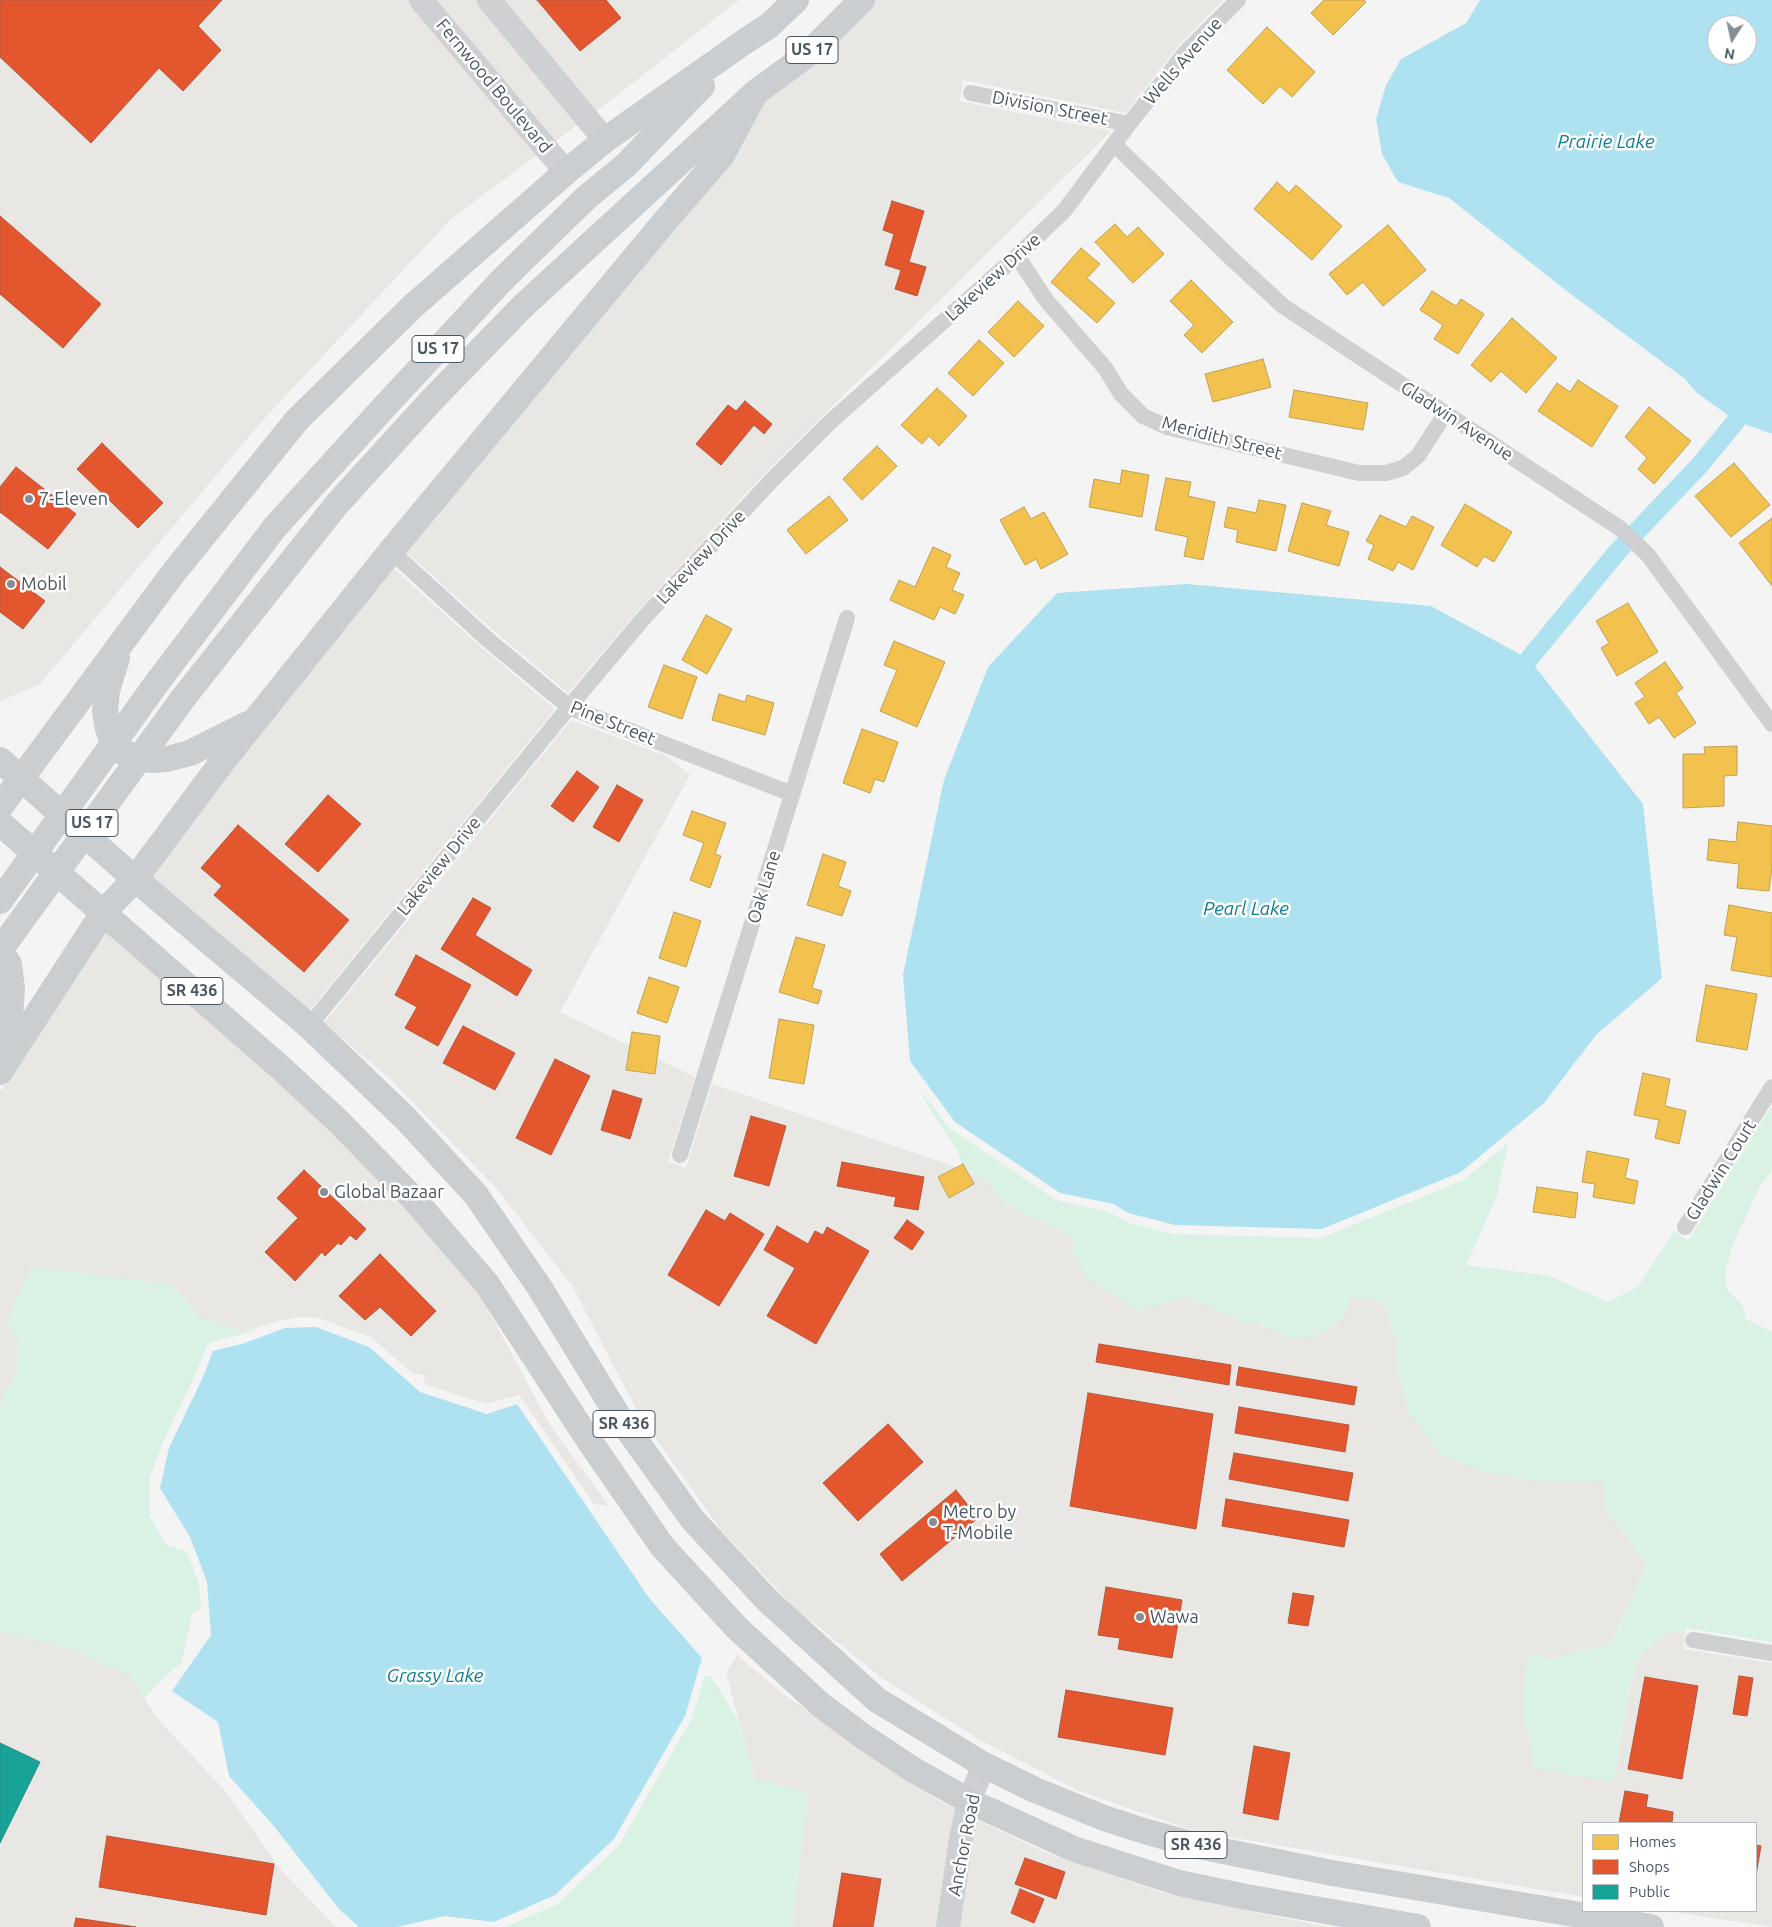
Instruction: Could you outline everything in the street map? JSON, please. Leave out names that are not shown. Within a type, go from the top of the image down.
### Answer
[{"type":"main road","name":"US 17","points":[[0,901],[158,680],[275,527],[503,279],[588,197],[626,165],[744,42],[770,25],[796,0]]},
{"type":"main road","name":"US 17","points":[[0,950],[184,697],[337,504],[430,402],[522,306],[755,93],[808,54],[862,0]]},
{"type":"main road","points":[[0,807],[174,572],[298,420],[413,306],[566,172],[605,140],[744,42]]},
{"type":"main road","points":[[0,1072],[103,914],[135,879],[255,721],[391,551],[722,155],[755,93]]},
{"type":"main road","points":[[123,640],[107,690],[105,711],[113,743],[124,753],[151,760],[167,759],[190,753],[255,721]]},
{"type":"main road","name":"SR 436","points":[[0,760],[135,879],[309,1026],[406,1119],[476,1195],[540,1288],[618,1416],[694,1520],[767,1600],[877,1700],[984,1765],[1035,1790],[1104,1818],[1144,1831],[1198,1846],[1332,1873],[1651,1927]]},
{"type":"main road","name":"SR 436","points":[[0,823],[281,1068],[339,1122],[414,1198],[487,1284],[588,1439],[662,1546],[736,1627],[821,1705],[861,1735],[912,1768],[969,1801],[1074,1849],[1179,1883],[1246,1897],[1418,1927]]},
{"type":"main road","points":[[0,950],[9,964],[12,989],[9,1030],[0,1064]]},
{"type":"main road","points":[[1246,1897],[1290,1892],[1311,1886],[1332,1873]]},
{"type":"main road","points":[[1328,1911],[1344,1902],[1369,1895],[1420,1887]]},
{"type":"street","points":[[489,0],[605,140]]},
{"type":"street","name":"Wells Avenue","points":[[1129,124],[1186,52],[1238,0]]},
{"type":"street","name":"Fernwood Boulevard","points":[[423,1],[566,172]]},
{"type":"street","name":"Division Street","points":[[971,93],[1129,124]]},
{"type":"street","name":"Lakeview Drive","points":[[309,1026],[642,620],[772,480],[830,423],[1017,256],[1064,211],[1129,124]]},
{"type":"street","name":"Gladwin Avenue","points":[[1114,144],[1283,306],[1621,529],[1648,555],[1772,724]]},
{"type":"street","name":"Meridith Street","points":[[1017,256],[1046,300],[1104,368],[1121,394],[1144,416],[1167,427],[1359,473],[1386,473],[1403,468],[1418,456],[1446,414]]},
{"type":"street","name":"Pine Street","points":[[391,551],[487,639],[569,707],[792,794]]},
{"type":"street","name":"Oak Lane","points":[[680,1155],[847,618]]},
{"type":"street","name":"Gladwin Court","points":[[1686,1227],[1772,1087]]},
{"type":"street","points":[[588,1439],[618,1416]]},
{"type":"street","points":[[1693,1640],[1772,1652]]},
{"type":"street","name":"Anchor Road","points":[[948,1927],[961,1839],[969,1801],[984,1765]]},
{"type":"shaded area","points":[[0,0],[739,0],[615,97],[451,219],[263,420],[39,685],[0,701]]},
{"type":"shaded area","points":[[876,0],[1224,0],[1180,44],[1125,113],[963,80],[960,101],[1111,131],[766,472],[636,613],[568,693],[493,630],[404,550],[762,101],[814,62]]},
{"type":"shaded area","points":[[391,566],[481,647],[555,709],[310,1010],[150,875]]},
{"type":"shaded area","points":[[571,720],[666,756],[690,775],[560,1012],[695,1077],[668,1162],[686,1168],[712,1084],[965,1170],[988,1181],[996,1195],[1014,1208],[1057,1228],[1073,1239],[1074,1256],[1214,1308],[1243,1323],[1258,1323],[1293,1340],[1324,1333],[1344,1317],[1350,1296],[1383,1302],[1396,1339],[1398,1376],[1486,1472],[1541,1482],[1604,1481],[1604,1508],[1647,1563],[1612,1642],[1550,1659],[1528,1653],[1613,1782],[1636,1660],[1669,1630],[1685,1633],[1683,1649],[1772,1663],[1772,1927],[1674,1912],[1757,1912],[1757,1822],[1582,1822],[1582,1897],[1194,1831],[1079,1791],[978,1739],[883,1679],[796,1609],[720,1529],[638,1413],[573,1287],[496,1188],[390,1079],[324,1023]]},
{"type":"shaded area","points":[[104,929],[275,1077],[407,1205],[466,1276],[487,1308],[550,1425],[609,1506],[594,1504],[519,1395],[487,1404],[424,1384],[425,1375],[412,1373],[372,1338],[319,1318],[301,1317],[282,1320],[244,1332],[199,1317],[173,1285],[18,1340],[17,1372],[0,1403],[0,1089],[3,1090],[5,1081]]},
{"type":"shaded area","points":[[0,1632],[63,1647],[129,1674],[157,1718],[227,1793],[280,1869],[336,1927],[0,1927]]},
{"type":"shaded area","points":[[737,1655],[782,1693],[943,1803],[958,1810],[939,1927],[792,1927],[808,1792],[755,1780],[726,1673]]},
{"type":"shaded area","points":[[975,1819],[1045,1852],[1160,1892],[1323,1926],[1340,1927],[958,1927]]},
{"type":"green space","points":[[921,1091],[949,1128],[1056,1200],[1111,1213],[1126,1222],[1174,1234],[1321,1238],[1464,1180],[1508,1143],[1497,1196],[1466,1265],[1550,1276],[1608,1302],[1638,1287],[1674,1231],[1688,1241],[1772,1105],[1772,1170],[1759,1188],[1732,1247],[1725,1275],[1727,1289],[1743,1306],[1746,1319],[1772,1332],[1772,1642],[1686,1628],[1685,1633],[1669,1631],[1636,1660],[1613,1782],[1535,1769],[1522,1709],[1528,1653],[1550,1659],[1612,1642],[1647,1563],[1604,1508],[1604,1481],[1541,1482],[1486,1472],[1444,1457],[1409,1414],[1398,1376],[1396,1339],[1383,1302],[1350,1296],[1344,1317],[1324,1333],[1293,1340],[1259,1323],[1243,1323],[1214,1308],[1185,1297],[1139,1311],[1086,1278],[1074,1255],[1073,1239],[1057,1228],[1014,1208],[996,1195],[988,1181],[965,1170],[958,1152],[927,1105]]},
{"type":"green space","points":[[31,1266],[173,1285],[200,1317],[244,1332],[261,1328],[207,1345],[196,1373],[162,1444],[149,1481],[150,1516],[166,1545],[187,1552],[199,1584],[201,1608],[192,1614],[182,1662],[157,1684],[145,1698],[129,1674],[63,1647],[0,1632],[0,1403],[17,1372],[18,1340],[6,1323]]},
{"type":"green space","points":[[705,1676],[711,1676],[739,1722],[755,1780],[808,1792],[792,1927],[505,1927],[558,1904],[619,1845],[691,1720]]},
{"type":"water","name":"Prairie Lake","points":[[1480,0],[1772,0],[1772,434],[1736,421],[1697,393],[1685,379],[1568,292],[1449,198],[1398,182],[1382,154],[1376,119],[1386,85],[1401,59],[1466,23]]},
{"type":"water","name":"Pearl Lake","points":[[1187,584],[1431,606],[1529,659],[1643,804],[1662,978],[1596,1035],[1544,1103],[1461,1172],[1322,1229],[1175,1225],[1128,1213],[1114,1204],[1060,1193],[955,1122],[910,1061],[903,975],[944,780],[988,667],[1057,593]]},
{"type":"water","name":"Grassy Lake","points":[[316,1327],[369,1347],[420,1392],[487,1414],[517,1404],[649,1598],[702,1658],[685,1716],[614,1839],[555,1895],[494,1922],[445,1916],[397,1927],[359,1927],[339,1909],[273,1825],[229,1776],[218,1722],[172,1691],[211,1635],[207,1582],[190,1537],[160,1488],[169,1448],[203,1377],[213,1351],[245,1343],[285,1328]]},
{"type":"building: Homes","points":[[1324,0],[1363,0],[1366,2],[1333,35],[1311,13]]},
{"type":"building: Homes","points":[[1267,27],[1315,72],[1292,97],[1280,86],[1263,104],[1227,70]]},
{"type":"building: Homes","points":[[1277,182],[1289,193],[1296,185],[1342,226],[1312,260],[1254,209]]},
{"type":"building: Homes","points":[[1115,224],[1127,237],[1138,227],[1164,254],[1133,283],[1095,242]]},
{"type":"building: Homes","points":[[1388,225],[1426,270],[1383,306],[1363,282],[1347,295],[1329,274]]},
{"type":"building: Homes","points":[[1081,248],[1100,264],[1087,278],[1115,303],[1097,323],[1051,282]]},
{"type":"building: Homes","points":[[1191,280],[1233,322],[1202,353],[1184,335],[1194,325],[1170,301]]},
{"type":"building: Homes","points":[[1432,291],[1456,306],[1461,299],[1484,314],[1458,354],[1434,339],[1443,325],[1420,310]]},
{"type":"building: Homes","points":[[1018,301],[1044,326],[1014,357],[988,332]]},
{"type":"building: Homes","points":[[1512,318],[1557,358],[1526,393],[1501,371],[1491,382],[1471,365]]},
{"type":"building: Homes","points":[[979,340],[1004,363],[973,396],[948,373]]},
{"type":"building: Homes","points":[[1263,359],[1271,387],[1213,402],[1205,374]]},
{"type":"building: Homes","points":[[1578,380],[1618,406],[1592,447],[1538,411],[1557,383],[1570,392]]},
{"type":"building: Homes","points":[[937,388],[967,416],[939,446],[929,436],[922,444],[901,425]]},
{"type":"building: Homes","points":[[1294,390],[1368,403],[1363,430],[1289,417]]},
{"type":"building: Homes","points":[[1649,407],[1691,441],[1654,484],[1638,469],[1647,458],[1625,437]]},
{"type":"building: Homes","points":[[877,446],[897,466],[862,500],[843,479]]},
{"type":"building: Homes","points":[[1734,463],[1770,505],[1731,537],[1695,496]]},
{"type":"building: Homes","points":[[1122,470],[1149,475],[1142,517],[1089,507],[1094,479],[1120,484]]},
{"type":"building: Homes","points":[[1166,478],[1191,482],[1188,496],[1215,502],[1203,560],[1184,556],[1188,537],[1155,530]]},
{"type":"building: Homes","points":[[829,496],[848,520],[806,554],[787,530]]},
{"type":"building: Homes","points":[[1259,500],[1286,505],[1276,551],[1236,542],[1238,530],[1224,527],[1228,507],[1256,513]]},
{"type":"building: Homes","points":[[1302,503],[1331,511],[1326,525],[1349,532],[1339,566],[1288,551]]},
{"type":"building: Homes","points":[[1465,504],[1512,532],[1494,562],[1484,556],[1477,567],[1441,545]]},
{"type":"building: Homes","points":[[1024,507],[1031,519],[1044,512],[1068,554],[1041,569],[1036,559],[1025,565],[1000,520]]},
{"type":"building: Homes","points":[[1380,515],[1406,527],[1412,516],[1434,527],[1413,570],[1398,562],[1393,571],[1368,559],[1374,545],[1366,541]]},
{"type":"building: Homes","points":[[1772,518],[1772,586],[1739,543]]},
{"type":"building: Homes","points":[[933,547],[951,555],[946,567],[960,573],[952,590],[964,595],[955,614],[940,607],[934,620],[890,600],[899,580],[915,587]]},
{"type":"building: Homes","points":[[1628,603],[1658,652],[1617,676],[1601,648],[1609,643],[1596,621]]},
{"type":"building: Homes","points":[[706,615],[732,629],[707,674],[682,660]]},
{"type":"building: Homes","points":[[894,641],[945,662],[917,727],[880,711],[897,670],[884,665]]},
{"type":"building: Homes","points":[[1665,662],[1683,688],[1676,693],[1696,723],[1674,738],[1659,717],[1649,724],[1635,703],[1645,697],[1635,683]]},
{"type":"building: Homes","points":[[664,665],[697,677],[682,719],[648,707]]},
{"type":"building: Homes","points":[[719,694],[745,702],[747,695],[774,703],[765,735],[712,720]]},
{"type":"building: Homes","points":[[862,729],[898,742],[884,782],[875,779],[870,793],[843,783]]},
{"type":"building: Homes","points":[[1737,746],[1737,775],[1724,776],[1724,806],[1683,808],[1683,754],[1705,754],[1704,747]]},
{"type":"building: Homes","points":[[692,811],[726,823],[715,854],[721,856],[710,888],[690,880],[704,843],[683,835]]},
{"type":"building: Homes","points":[[1738,822],[1772,826],[1772,867],[1769,891],[1737,888],[1739,864],[1707,860],[1709,839],[1736,842]]},
{"type":"building: Homes","points":[[823,854],[846,862],[838,886],[851,891],[842,916],[807,905]]},
{"type":"building: Homes","points":[[1729,905],[1772,913],[1772,977],[1731,970],[1737,937],[1724,935]]},
{"type":"building: Homes","points":[[674,912],[701,921],[686,967],[659,958]]},
{"type":"building: Homes","points":[[796,937],[825,945],[812,988],[822,991],[818,1004],[779,992]]},
{"type":"building: Homes","points":[[649,977],[679,987],[667,1023],[637,1013]]},
{"type":"building: Homes","points":[[1706,985],[1757,994],[1747,1050],[1696,1041]]},
{"type":"building: Homes","points":[[779,1019],[814,1025],[804,1084],[769,1078]]},
{"type":"building: Homes","points":[[632,1032],[660,1036],[655,1074],[626,1070]]},
{"type":"building: Homes","points":[[1643,1073],[1670,1079],[1665,1106],[1686,1111],[1679,1144],[1655,1138],[1659,1120],[1634,1115]]},
{"type":"building: Homes","points":[[1587,1151],[1629,1159],[1625,1178],[1638,1181],[1634,1204],[1593,1197],[1595,1184],[1582,1182]]},
{"type":"building: Homes","points":[[963,1164],[974,1184],[949,1198],[938,1177]]},
{"type":"building: Homes","points":[[1537,1187],[1578,1193],[1575,1218],[1533,1212]]},
{"type":"building: Shops","points":[[0,0],[222,0],[198,26],[221,50],[183,91],[159,68],[91,143],[0,57]]},
{"type":"building: Shops","points":[[537,0],[606,0],[621,18],[580,51]]},
{"type":"building: Shops","points":[[892,201],[924,211],[909,262],[926,267],[917,296],[895,289],[901,270],[885,265],[894,234],[883,230]]},
{"type":"building: Shops","points":[[0,216],[101,304],[63,348],[0,294]]},
{"type":"building: Shops","points":[[745,401],[772,424],[764,434],[754,425],[721,465],[696,444],[728,405],[736,411]]},
{"type":"building: Shops","points":[[102,443],[163,503],[138,528],[77,469]]},
{"type":"building: Shops","name":"7-Eleven","points":[[16,467],[76,514],[48,549],[0,512],[0,487]]},
{"type":"building: Shops","name":"Mobil","points":[[0,567],[45,601],[23,629],[0,612]]},
{"type":"building: Shops","points":[[577,771],[599,787],[573,822],[551,806]]},
{"type":"building: Shops","points":[[617,785],[643,800],[619,842],[593,827]]},
{"type":"building: Shops","points":[[328,795],[361,824],[318,872],[285,844]]},
{"type":"building: Shops","points":[[238,825],[349,920],[304,972],[214,895],[222,886],[201,868]]},
{"type":"building: Shops","points":[[473,898],[491,908],[475,935],[532,970],[517,996],[441,949]]},
{"type":"building: Shops","points":[[416,955],[471,985],[438,1046],[405,1028],[417,1007],[395,995]]},
{"type":"building: Shops","points":[[463,1026],[515,1053],[495,1090],[443,1063]]},
{"type":"building: Shops","points":[[555,1059],[590,1076],[551,1155],[516,1138]]},
{"type":"building: Shops","points":[[613,1090],[642,1099],[630,1139],[601,1130]]},
{"type":"building: Shops","points":[[751,1116],[786,1126],[769,1186],[734,1176]]},
{"type":"building: Shops","points":[[842,1162],[924,1177],[918,1210],[894,1206],[896,1197],[837,1186]]},
{"type":"building: Shops","points":[[304,1170],[366,1229],[356,1240],[350,1235],[341,1245],[338,1243],[325,1256],[322,1252],[295,1281],[265,1252],[298,1218],[277,1198]]},
{"type":"building: Shops","points":[[706,1210],[725,1221],[730,1213],[764,1234],[719,1306],[668,1275]]},
{"type":"building: Shops","points":[[907,1220],[924,1232],[912,1250],[894,1238]]},
{"type":"building: Shops","points":[[777,1226],[808,1244],[815,1231],[823,1235],[827,1227],[869,1251],[816,1344],[767,1316],[795,1268],[764,1250]]},
{"type":"building: Shops","points":[[380,1254],[436,1311],[411,1336],[380,1307],[365,1320],[339,1296]]},
{"type":"building: Shops","points":[[1099,1344],[1231,1365],[1229,1385],[1096,1362]]},
{"type":"building: Shops","points":[[1239,1367],[1357,1387],[1354,1405],[1236,1385]]},
{"type":"building: Shops","points":[[1088,1393],[1213,1414],[1196,1529],[1070,1506]]},
{"type":"building: Shops","points":[[1239,1407],[1349,1425],[1345,1452],[1235,1433]]},
{"type":"building: Shops","points":[[888,1424],[923,1462],[858,1521],[823,1483]]},
{"type":"building: Shops","points":[[1234,1453],[1353,1473],[1348,1501],[1229,1479]]},
{"type":"building: Shops","points":[[956,1490],[978,1518],[902,1581],[880,1554]]},
{"type":"building: Shops","points":[[1226,1499],[1349,1520],[1344,1547],[1222,1526]]},
{"type":"building: Shops","name":"Wawa","points":[[1106,1587],[1182,1600],[1172,1658],[1118,1649],[1120,1638],[1098,1635]]},
{"type":"building: Shops","points":[[1293,1593],[1314,1596],[1308,1626],[1288,1623]]},
{"type":"building: Shops","points":[[1739,1676],[1753,1678],[1747,1716],[1733,1714]]},
{"type":"building: Shops","points":[[1645,1677],[1698,1686],[1682,1779],[1628,1769]]},
{"type":"building: Shops","points":[[1066,1690],[1173,1708],[1165,1755],[1058,1737]]},
{"type":"building: Shops","points":[[1254,1746],[1290,1753],[1278,1820],[1243,1813]]},
{"type":"building: Shops","points":[[1625,1791],[1648,1795],[1646,1807],[1673,1812],[1672,1822],[1619,1822]]},
{"type":"building: Shops","points":[[107,1836],[274,1864],[266,1915],[99,1887]]},
{"type":"building: Shops","points":[[1757,1845],[1761,1846],[1757,1869]]},
{"type":"building: Shops","points":[[1025,1858],[1065,1872],[1056,1899],[1015,1884]]},
{"type":"building: Shops","points":[[842,1873],[881,1879],[873,1927],[833,1927]]},
{"type":"building: Shops","points":[[1020,1889],[1044,1899],[1034,1923],[1011,1913]]},
{"type":"building: Shops","points":[[76,1918],[136,1927],[74,1927]]},
{"type":"building: Public","points":[[0,1743],[40,1762],[0,1843]]},
{"type":"waterway","points":[[1529,659],[1618,551],[1699,466],[1736,421]]},
{"type":"place","name":"7-Eleven","points":[[29,499]]},
{"type":"place","name":"Mobil","points":[[11,584]]},
{"type":"place","name":"Global Bazaar","points":[[324,1192]]},
{"type":"place","name":"Metro by T-Mobile","points":[[933,1522]]},
{"type":"place","name":"Wawa","points":[[1140,1617]]}]
